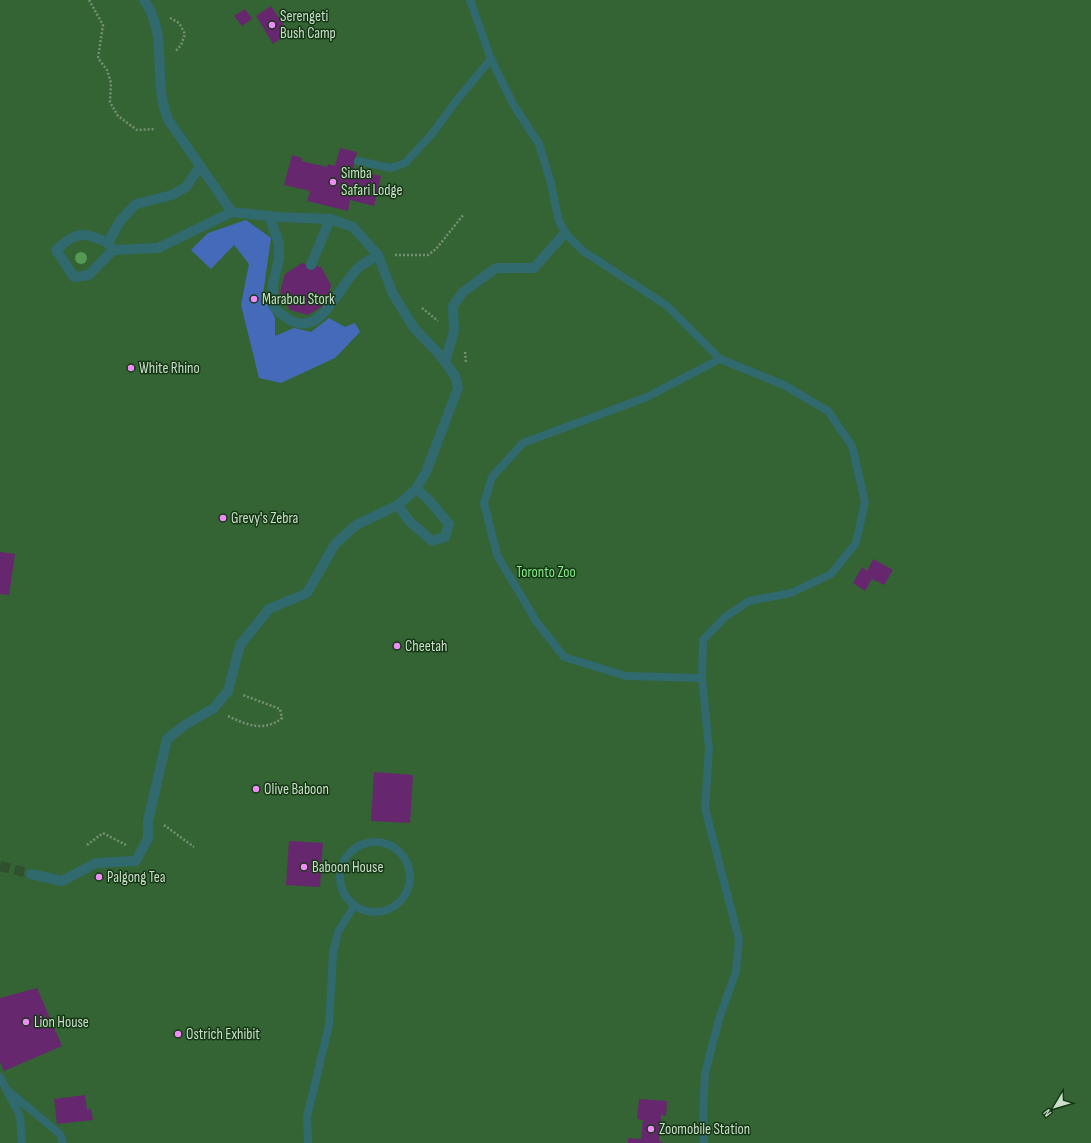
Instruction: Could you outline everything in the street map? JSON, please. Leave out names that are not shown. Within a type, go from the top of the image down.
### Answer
[{"type":"street","points":[[144,0],[152,15],[158,40],[163,108],[169,122],[232,212]]},
{"type":"street","points":[[31,874],[62,881],[96,863],[136,861],[148,838],[148,821],[167,739],[185,725],[214,708],[228,691],[240,645],[268,609],[307,593],[335,544],[356,525],[398,505],[416,490],[426,472],[458,388],[455,376],[445,362],[414,328],[393,294],[378,255],[353,227],[330,219],[269,216],[232,212],[158,248],[111,246],[91,235],[70,237],[56,250],[74,277],[89,275],[111,246],[120,221],[136,204],[172,195],[186,187],[200,166]]},
{"type":"street","points":[[269,216],[279,243],[279,259],[273,284],[272,306],[284,318],[301,324],[318,319],[330,308],[356,270],[378,255]]},
{"type":"street","points":[[312,265],[330,219]]},
{"type":"street","points":[[445,362],[454,331],[453,306],[463,292],[496,268],[534,268],[565,233]]},
{"type":"street","points":[[398,505],[409,521],[432,541],[445,537],[449,524],[427,498],[416,490]]},
{"type":"lane","points":[[470,0],[491,59],[513,104],[538,144],[551,183],[558,218],[565,233],[583,251],[666,305],[720,358],[784,385],[828,411],[852,446],[865,502],[856,543],[831,574],[791,593],[749,601],[725,617],[703,640],[702,678],[709,749],[705,808],[739,940],[736,972],[719,1019],[705,1074],[702,1114],[704,1143]]},
{"type":"lane","points":[[358,161],[391,168],[404,163],[432,134],[456,101],[491,59]]},
{"type":"lane","points":[[702,678],[626,676],[564,657],[536,621],[498,555],[484,503],[492,478],[523,443],[575,422],[647,396],[720,358]]},
{"type":"lane","points":[[375,842],[386,844],[395,849],[404,858],[409,869],[410,881],[406,892],[399,902],[389,909],[378,912],[365,911],[354,906],[346,898],[340,877],[341,866],[346,857],[354,849],[364,844],[375,842]]},
{"type":"lane","points":[[308,1143],[307,1117],[329,1026],[333,953],[338,932],[354,906]]},
{"type":"lane","points":[[0,1077],[20,1116],[22,1143]]},
{"type":"lane","points":[[6,1089],[60,1134],[63,1143]]},
{"type":"path","points":[[90,0],[102,25],[98,58],[107,70],[111,84],[110,102],[118,116],[137,130],[156,129],[169,122]]},
{"type":"path","points":[[378,255],[428,255],[436,249],[464,214]]},
{"type":"path","points":[[214,708],[246,725],[275,724],[282,718],[280,709],[271,704],[228,691]]},
{"type":"path","points":[[148,821],[163,824],[194,847]]},
{"type":"path","points":[[87,845],[103,832],[140,853]]},
{"type":"green space","name":"Toronto Zoo","points":[[0,0],[1091,0],[1091,1143],[0,1143]]},
{"type":"water","name":"Marabou Stork","points":[[246,220],[271,238],[263,294],[275,318],[275,336],[294,328],[311,332],[329,318],[345,327],[355,323],[360,332],[335,358],[281,383],[259,378],[241,305],[249,264],[234,245],[211,269],[191,250],[208,233]]},
{"type":"building","name":"Serengeti Bush Camp","points":[[271,6],[289,33],[273,44],[256,16]]},
{"type":"building","points":[[245,9],[252,19],[242,26],[234,16]]},
{"type":"building","name":"Simba Safari Lodge","points":[[340,148],[357,152],[352,173],[370,177],[371,174],[381,176],[374,206],[350,200],[348,211],[307,201],[310,191],[284,185],[292,155],[302,158],[301,161],[327,167],[328,164],[335,166]]},
{"type":"building","points":[[302,263],[321,267],[331,285],[326,304],[308,315],[290,310],[280,292],[285,274]]},
{"type":"building","points":[[0,552],[15,554],[9,595],[0,594]]},
{"type":"building","points":[[873,559],[893,570],[884,585],[872,579],[865,591],[853,583],[862,567],[867,571]]},
{"type":"building","points":[[374,772],[413,775],[410,823],[371,821]]},
{"type":"building","name":"Baboon House","points":[[289,841],[323,843],[320,887],[286,885]]},
{"type":"building","name":"Lion House","points":[[37,988],[62,1046],[4,1071],[0,1062],[0,998]]},
{"type":"building","points":[[85,1095],[87,1110],[91,1109],[93,1120],[57,1124],[54,1099]]},
{"type":"building","name":"Zoomobile Station","points":[[639,1099],[667,1101],[666,1116],[661,1115],[659,1141],[664,1143],[628,1143],[628,1138],[641,1139],[643,1120],[637,1119]]},
{"type":"tunnel","points":[[0,866],[31,874]]},
{"type":"place","name":"Serengeti Bush Camp","points":[[272,25]]},
{"type":"place","name":"Simba Safari Lodge","points":[[333,182]]},
{"type":"place","name":"Marabou Stork","points":[[254,299]]},
{"type":"place","name":"White Rhino","points":[[131,368]]},
{"type":"place","name":"Grevy's Zebra","points":[[223,518]]},
{"type":"place","name":"Cheetah","points":[[397,646]]},
{"type":"place","name":"Olive Baboon","points":[[256,789]]},
{"type":"place","name":"Baboon House","points":[[304,867]]},
{"type":"place","name":"Palgong Tea","points":[[99,877]]},
{"type":"place","name":"Lion House","points":[[26,1022]]},
{"type":"place","name":"Ostrich Exhibit","points":[[178,1034]]},
{"type":"place","name":"Zoomobile Station","points":[[651,1129]]}]
